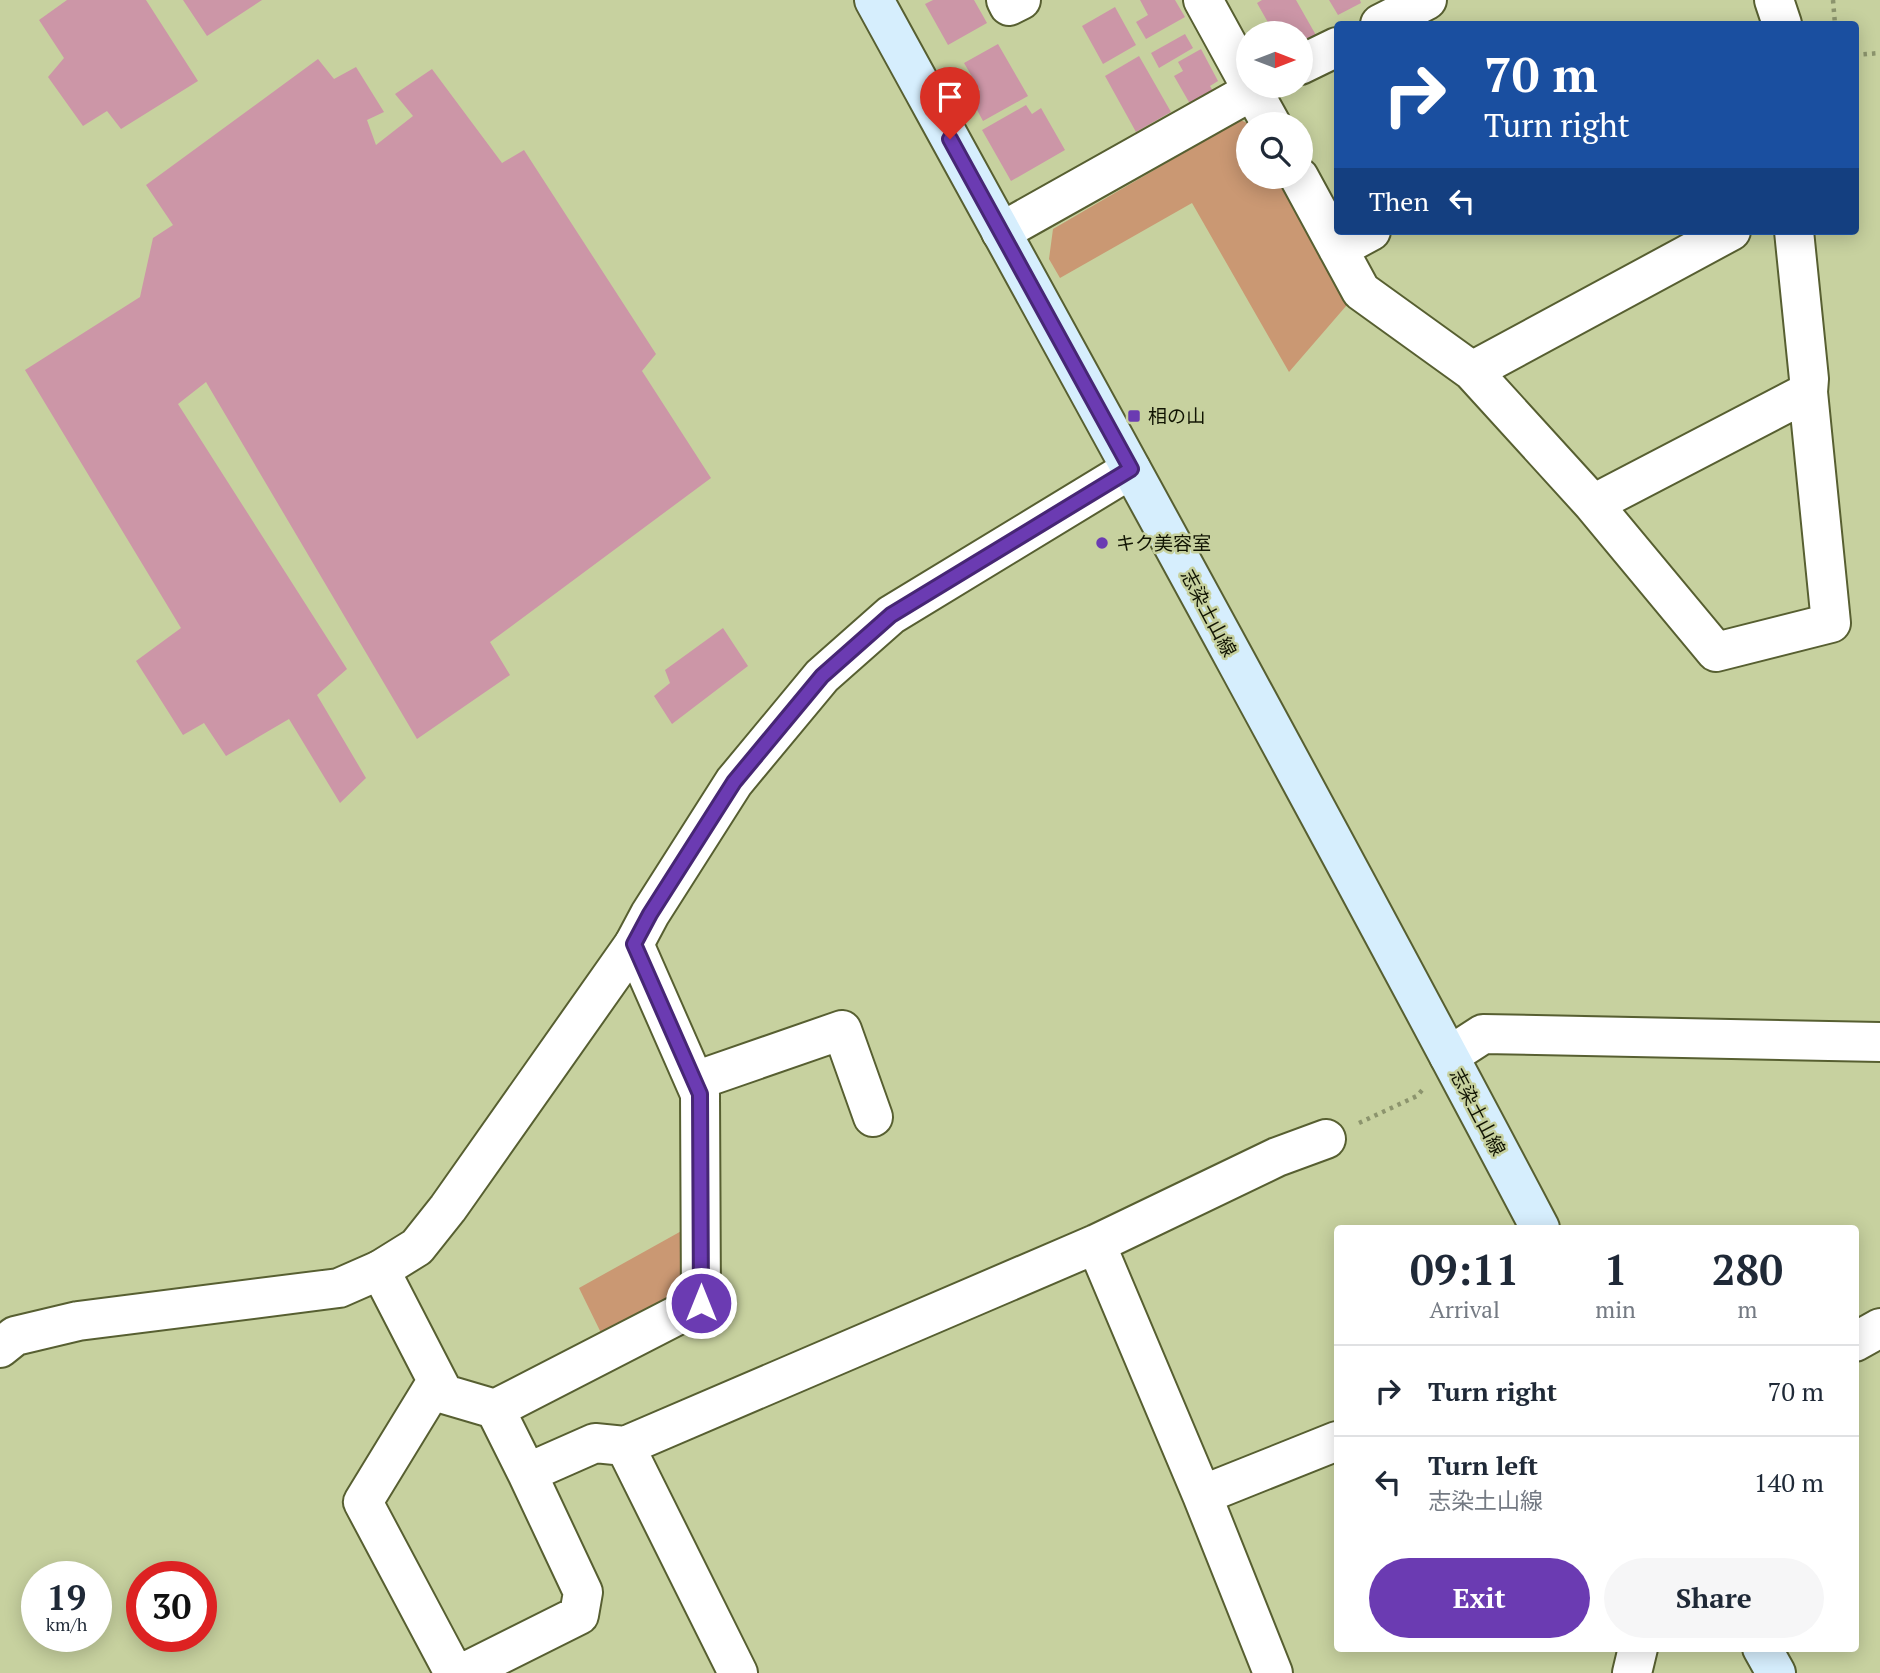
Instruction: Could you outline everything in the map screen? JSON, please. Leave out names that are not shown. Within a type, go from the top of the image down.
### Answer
[{"type":"main road","name":"志染土山線","points":[[874,0],[1131,469],[1538,1225]]},
{"type":"main road","points":[[1764,1652],[1776,1673]]},
{"type":"street","points":[[1006,0],[1009,6],[1021,0]]},
{"type":"street","points":[[1203,0],[1236,57]]},
{"type":"street","points":[[1313,59],[1334,48]]},
{"type":"street","points":[[1001,232],[1236,96]]},
{"type":"street","points":[[1306,189],[1362,291],[1472,371],[1593,504],[1716,652],[1831,623],[1794,235]]},
{"type":"street","points":[[1338,249],[1364,235]]},
{"type":"street","points":[[1472,371],[1724,235]]},
{"type":"street","points":[[1593,504],[1808,392]]},
{"type":"street","points":[[0,1349],[15,1336],[78,1321],[339,1288],[380,1270],[417,1247],[448,1208],[634,944],[650,914],[734,782],[822,676],[891,615],[1131,469]]},
{"type":"street","points":[[380,1270],[444,1394],[495,1409],[701,1303],[700,1094],[634,944]]},
{"type":"street","points":[[695,1081],[842,1030],[873,1117]]},
{"type":"street","points":[[1449,1056],[1483,1034],[1880,1042]]},
{"type":"street","points":[[527,1473],[595,1443],[625,1446],[1096,1244],[1277,1157],[1326,1139]]},
{"type":"street","points":[[1096,1244],[1202,1495],[1273,1673]]},
{"type":"street","points":[[1859,1340],[1880,1328]]},
{"type":"street","points":[[437,1381],[363,1502],[454,1673]]},
{"type":"street","points":[[463,1673],[579,1615],[583,1592],[495,1409]]},
{"type":"street","points":[[1202,1495],[1334,1442]]},
{"type":"street","points":[[625,1446],[737,1673]]},
{"type":"street","points":[[1632,1673],[1637,1652]]},
{"type":"path","points":[[1833,0],[1835,21]]},
{"type":"path","points":[[1859,55],[1880,53]]},
{"type":"path","points":[[1326,1139],[1417,1096],[1449,1056]]},
{"type":"shaded area","points":[[1236,122],[1236,189],[1294,189],[1353,298],[1289,372],[1192,203],[1060,278],[1049,259],[1053,229]]},
{"type":"shaded area","points":[[685,1229],[687,1298],[605,1341],[579,1288]]},
{"type":"building","points":[[67,0],[146,0],[198,81],[121,129],[107,111],[83,126],[48,77],[64,58],[39,20]]},
{"type":"building","points":[[183,0],[262,0],[207,36]]},
{"type":"building","points":[[933,0],[974,0],[987,23],[948,45],[925,4]]},
{"type":"building","points":[[1140,0],[1175,0],[1185,17],[1146,39],[1136,22],[1148,15]]},
{"type":"building","points":[[1262,0],[1296,0],[1308,21],[1267,21],[1257,3]]},
{"type":"building","points":[[1329,0],[1360,0],[1361,3],[1338,15]]},
{"type":"building","points":[[1115,7],[1136,45],[1103,64],[1082,26]]},
{"type":"building","points":[[1185,34],[1193,48],[1159,68],[1151,53]]},
{"type":"building","points":[[998,44],[1028,96],[983,121],[969,95],[980,90],[964,63]]},
{"type":"building","points":[[1201,49],[1218,81],[1210,86],[1216,96],[1193,109],[1174,76],[1183,71],[1178,62]]},
{"type":"building","points":[[1139,56],[1171,112],[1136,132],[1105,76]]},
{"type":"building","points":[[318,59],[334,79],[356,67],[384,112],[367,120],[376,145],[413,116],[395,94],[432,69],[502,163],[524,150],[656,354],[642,371],[711,478],[490,642],[510,675],[417,739],[206,382],[178,404],[347,669],[317,695],[366,778],[340,803],[289,719],[226,756],[204,723],[183,735],[136,661],[181,628],[25,370],[140,297],[153,238],[173,225],[146,185]]},
{"type":"building","points":[[1026,105],[1032,114],[1041,108],[1065,150],[1011,181],[982,130]]},
{"type":"building","points":[[723,628],[748,666],[672,724],[654,696],[670,683],[665,670]]},
{"type":"place","name":"相の山","points":[[1134,416]]},
{"type":"place","name":"キク美容室","points":[[1102,543]]},
{"type":"route","points":[[701,1303],[700,1094],[634,944],[650,914],[734,782],[822,676],[891,615],[1131,469],[950,139]]}]
